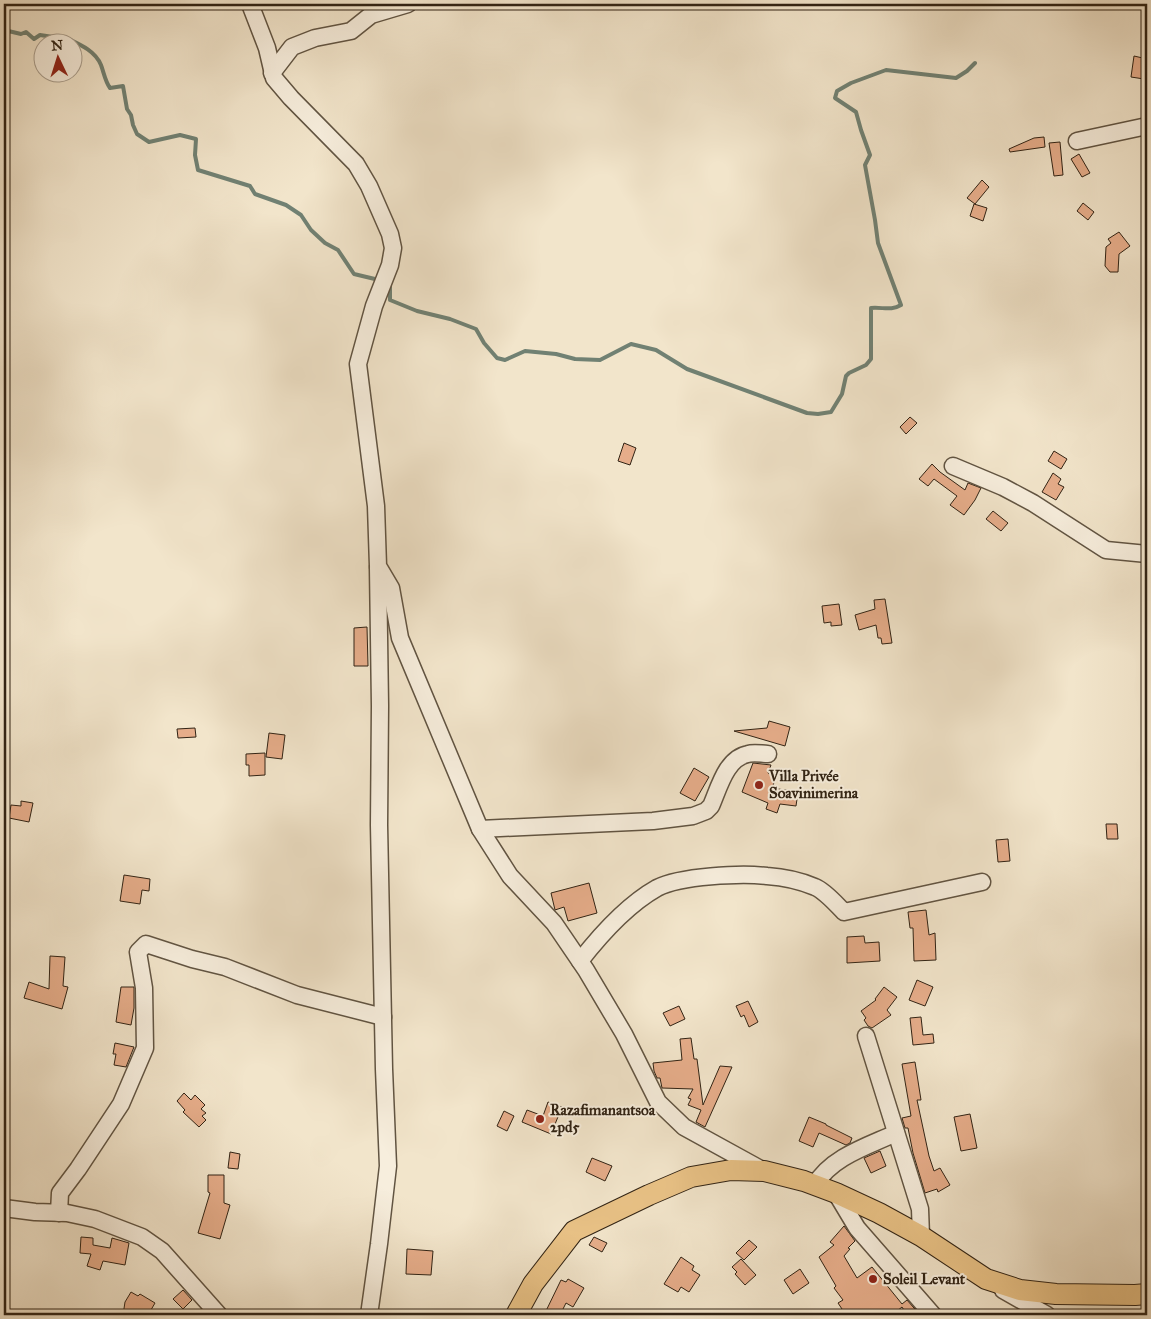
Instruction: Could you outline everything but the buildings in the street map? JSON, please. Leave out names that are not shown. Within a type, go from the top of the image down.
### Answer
[{"type":"main road","points":[[516,1315],[533,1284],[574,1231],[690,1177],[731,1170],[764,1171],[815,1185],[836,1193],[879,1213],[921,1236],[986,1279],[1020,1290],[1056,1294],[1135,1296],[1147,1294]]},
{"type":"street","points":[[250,4],[267,48],[274,78],[356,164],[369,186],[390,234],[393,248],[390,265],[374,306],[358,364],[376,506],[383,1017],[388,1166],[369,1315]]},
{"type":"street","points":[[272,73],[292,47],[315,38],[351,30],[371,16],[408,4]]},
{"type":"street","points":[[1077,141],[1147,126]]},
{"type":"street","points":[[953,466],[1003,487],[1034,503],[1106,550],[1147,554]]},
{"type":"street","points":[[378,566],[390,588],[400,638],[480,829],[510,876],[554,922],[580,961],[624,1034],[658,1102],[684,1127],[764,1171]]},
{"type":"street","points":[[480,829],[653,821],[693,816],[706,811],[710,806],[728,769],[737,759],[748,754],[768,754]]},
{"type":"street","points":[[580,961],[593,943],[615,921],[649,893],[660,887],[684,880],[732,876],[767,876],[817,888],[844,912],[982,882]]},
{"type":"street","points":[[60,1213],[60,1193],[121,1104],[145,1048],[144,988],[138,952],[146,944],[192,959],[225,967],[297,995],[383,1017]]},
{"type":"street","points":[[866,1036],[920,1209],[921,1236]]},
{"type":"street","points":[[815,1185],[821,1175],[842,1159],[896,1133]]},
{"type":"street","points":[[836,1193],[857,1228],[933,1315]]},
{"type":"street","points":[[4,1208],[60,1213],[96,1219],[142,1237],[162,1250],[219,1315]]},
{"type":"street","points":[[986,1279],[1046,1315]]},
{"type":"waterway","points":[[4,30],[21,34],[26,32],[32,37]]},
{"type":"waterway","points":[[82,46],[98,60],[110,88],[123,86],[127,109],[137,134],[149,142],[180,135],[196,139],[195,155],[198,170],[250,186],[255,194],[286,205],[301,215],[311,230],[325,243],[338,250],[354,274],[379,280]]},
{"type":"waterway","points":[[390,286],[390,300],[417,311],[450,319],[476,329],[484,343],[497,358],[505,360],[525,351],[556,354],[575,359],[600,360],[631,344],[656,350],[687,369],[807,413],[831,412],[842,394],[846,376],[866,365],[871,359],[871,308],[890,308],[901,305],[878,243],[865,165],[870,155],[856,112],[835,98],[837,91],[851,83],[886,70],[956,78],[975,63]]},
{"type":"place","name":"Villa Privée Soavinimerina","points":[[759,785]]},
{"type":"place","name":"Razafimanantsoa 2pd5","points":[[540,1119]]},
{"type":"place","name":"Soleil Levant","points":[[873,1279]]}]
